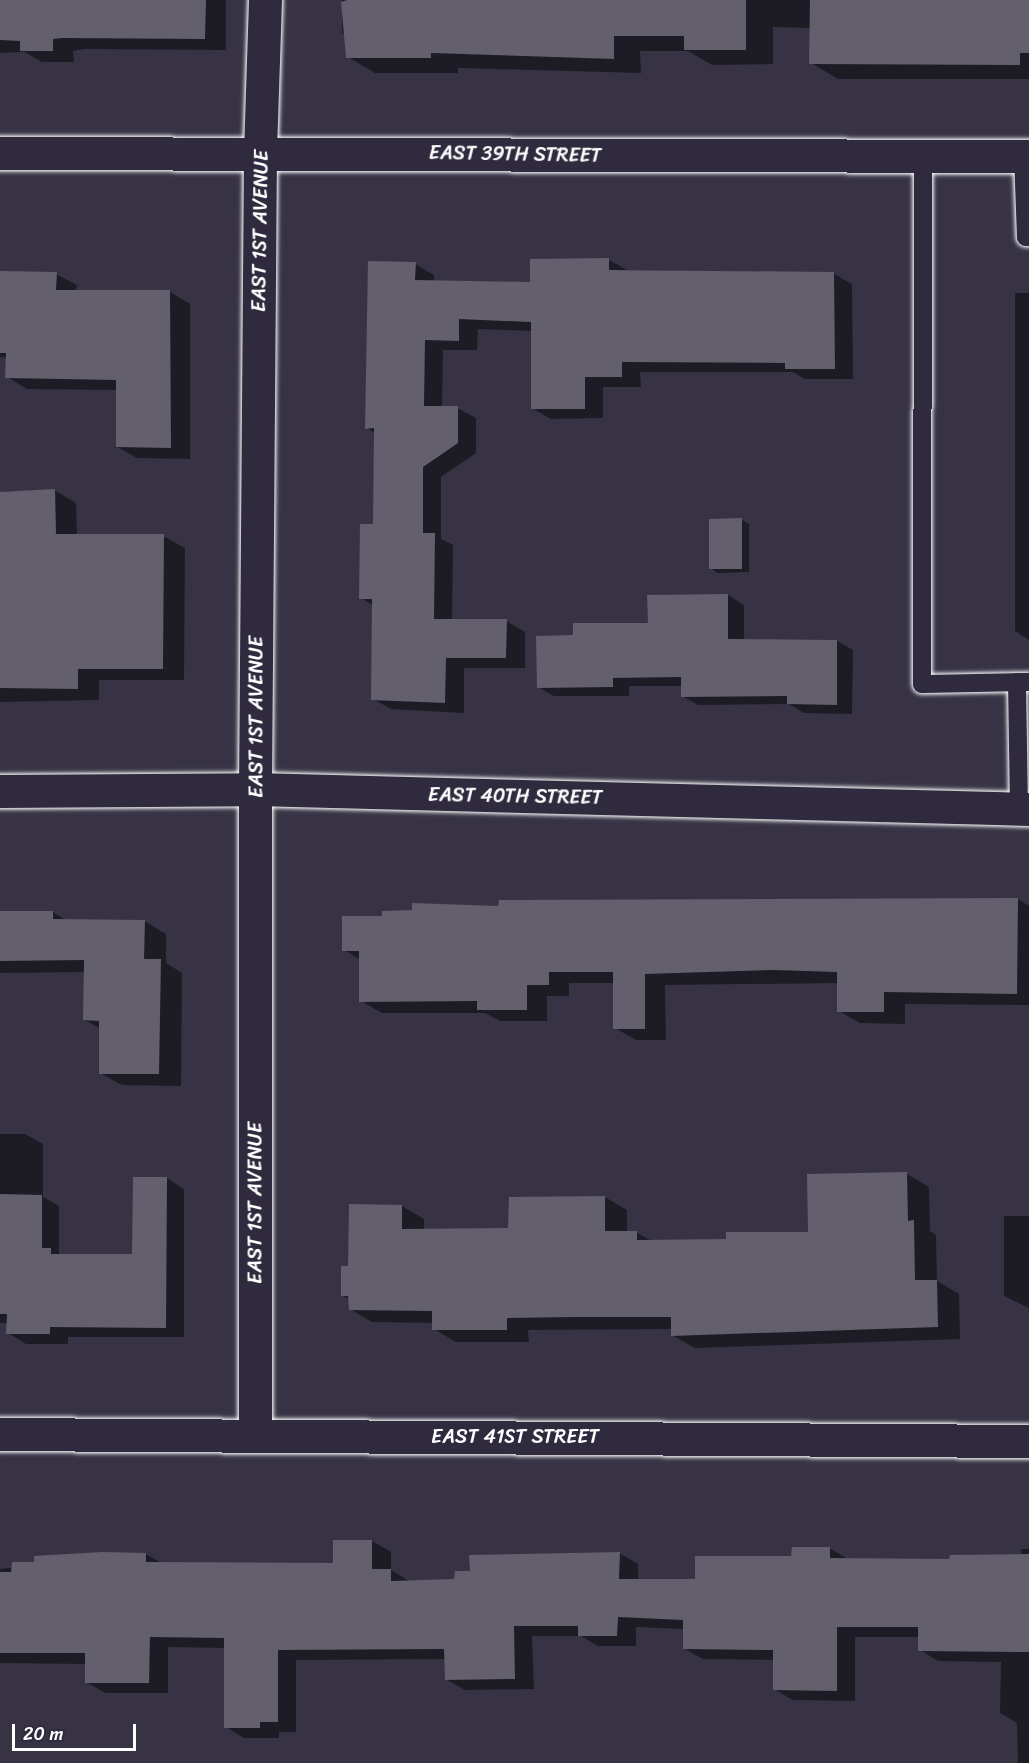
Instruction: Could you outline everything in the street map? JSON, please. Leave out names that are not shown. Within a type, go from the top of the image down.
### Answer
[{"type":"street","name":"EAST 1ST AVENUE","points":[[255,1434],[255,789],[260,151],[266,0]]},
{"type":"street","name":"EAST 39TH STREET","points":[[0,153],[260,151],[1026,156]]},
{"type":"street","name":"EAST 40TH STREET","points":[[0,791],[255,789],[1024,809]]},
{"type":"street","name":"EAST 41ST STREET","points":[[0,1434],[1029,1440]]},
{"type":"lane","points":[[1026,156],[1026,237],[1029,237]]},
{"type":"lane","points":[[923,157],[922,684],[1023,682],[1024,809]]},
{"type":"building","points":[[0,0],[206,0],[205,39],[62,38],[53,39],[53,51],[20,51],[20,41],[0,40]]},
{"type":"building","points":[[347,0],[746,0],[746,50],[684,50],[684,36],[614,36],[614,59],[431,53],[431,58],[346,58],[341,2]]},
{"type":"building","points":[[810,0],[1029,0],[1029,53],[1020,53],[1020,65],[809,64]]},
{"type":"building","points":[[609,258],[609,270],[834,272],[835,369],[785,369],[785,363],[622,362],[622,377],[585,377],[585,409],[531,409],[531,322],[459,319],[459,341],[425,340],[424,406],[458,406],[458,443],[423,467],[423,533],[435,533],[434,619],[507,619],[506,658],[446,658],[445,703],[371,700],[372,599],[359,599],[360,524],[373,524],[374,428],[365,429],[368,261],[416,262],[415,280],[530,282],[530,259]]},
{"type":"building","points":[[0,271],[57,272],[56,290],[170,290],[171,448],[116,447],[116,380],[5,378],[6,353],[0,353]]},
{"type":"building","points":[[55,489],[56,534],[164,534],[163,669],[78,669],[78,689],[0,688],[0,492]]},
{"type":"building","points":[[742,518],[742,569],[709,569],[709,519]]},
{"type":"building","points":[[728,594],[728,639],[837,640],[837,705],[787,704],[787,696],[681,697],[681,677],[613,678],[613,687],[537,688],[536,636],[573,635],[573,623],[648,623],[647,595]]},
{"type":"building","points":[[1018,898],[1017,994],[884,992],[884,1012],[837,1012],[837,972],[774,970],[645,974],[645,1029],[613,1029],[613,972],[549,972],[549,985],[527,985],[527,1010],[477,1010],[477,1001],[359,1002],[359,951],[342,951],[342,916],[382,916],[382,911],[412,910],[412,903],[498,906],[499,900]]},
{"type":"building","points":[[0,911],[53,911],[53,919],[145,920],[144,959],[161,959],[159,1074],[99,1074],[99,1021],[83,1020],[84,960],[0,961]]},
{"type":"building","points":[[907,1172],[908,1221],[914,1220],[915,1280],[937,1280],[938,1327],[671,1336],[671,1317],[575,1317],[507,1318],[507,1330],[432,1330],[432,1311],[349,1310],[348,1296],[341,1296],[341,1266],[348,1266],[349,1204],[402,1205],[402,1229],[508,1228],[509,1197],[605,1196],[605,1231],[637,1231],[637,1240],[726,1239],[726,1232],[808,1232],[807,1174]]},
{"type":"building","points":[[133,1177],[167,1177],[166,1328],[50,1327],[50,1334],[6,1334],[7,1314],[0,1314],[0,1194],[42,1195],[42,1248],[51,1248],[51,1254],[132,1254]]},
{"type":"building","points":[[333,1540],[372,1540],[372,1569],[391,1569],[391,1581],[454,1579],[455,1571],[470,1571],[469,1555],[620,1552],[619,1579],[695,1579],[695,1556],[791,1556],[792,1547],[830,1547],[830,1558],[949,1559],[950,1555],[1029,1554],[1029,1652],[918,1651],[918,1627],[837,1627],[837,1691],[773,1690],[773,1650],[683,1649],[683,1620],[618,1617],[617,1636],[578,1636],[578,1626],[514,1626],[515,1679],[445,1680],[444,1649],[278,1650],[278,1722],[260,1722],[260,1728],[224,1728],[224,1638],[150,1637],[149,1683],[85,1683],[85,1653],[0,1653],[0,1572],[11,1572],[12,1562],[34,1562],[34,1556],[102,1552],[146,1553],[146,1562],[333,1563]]}]
